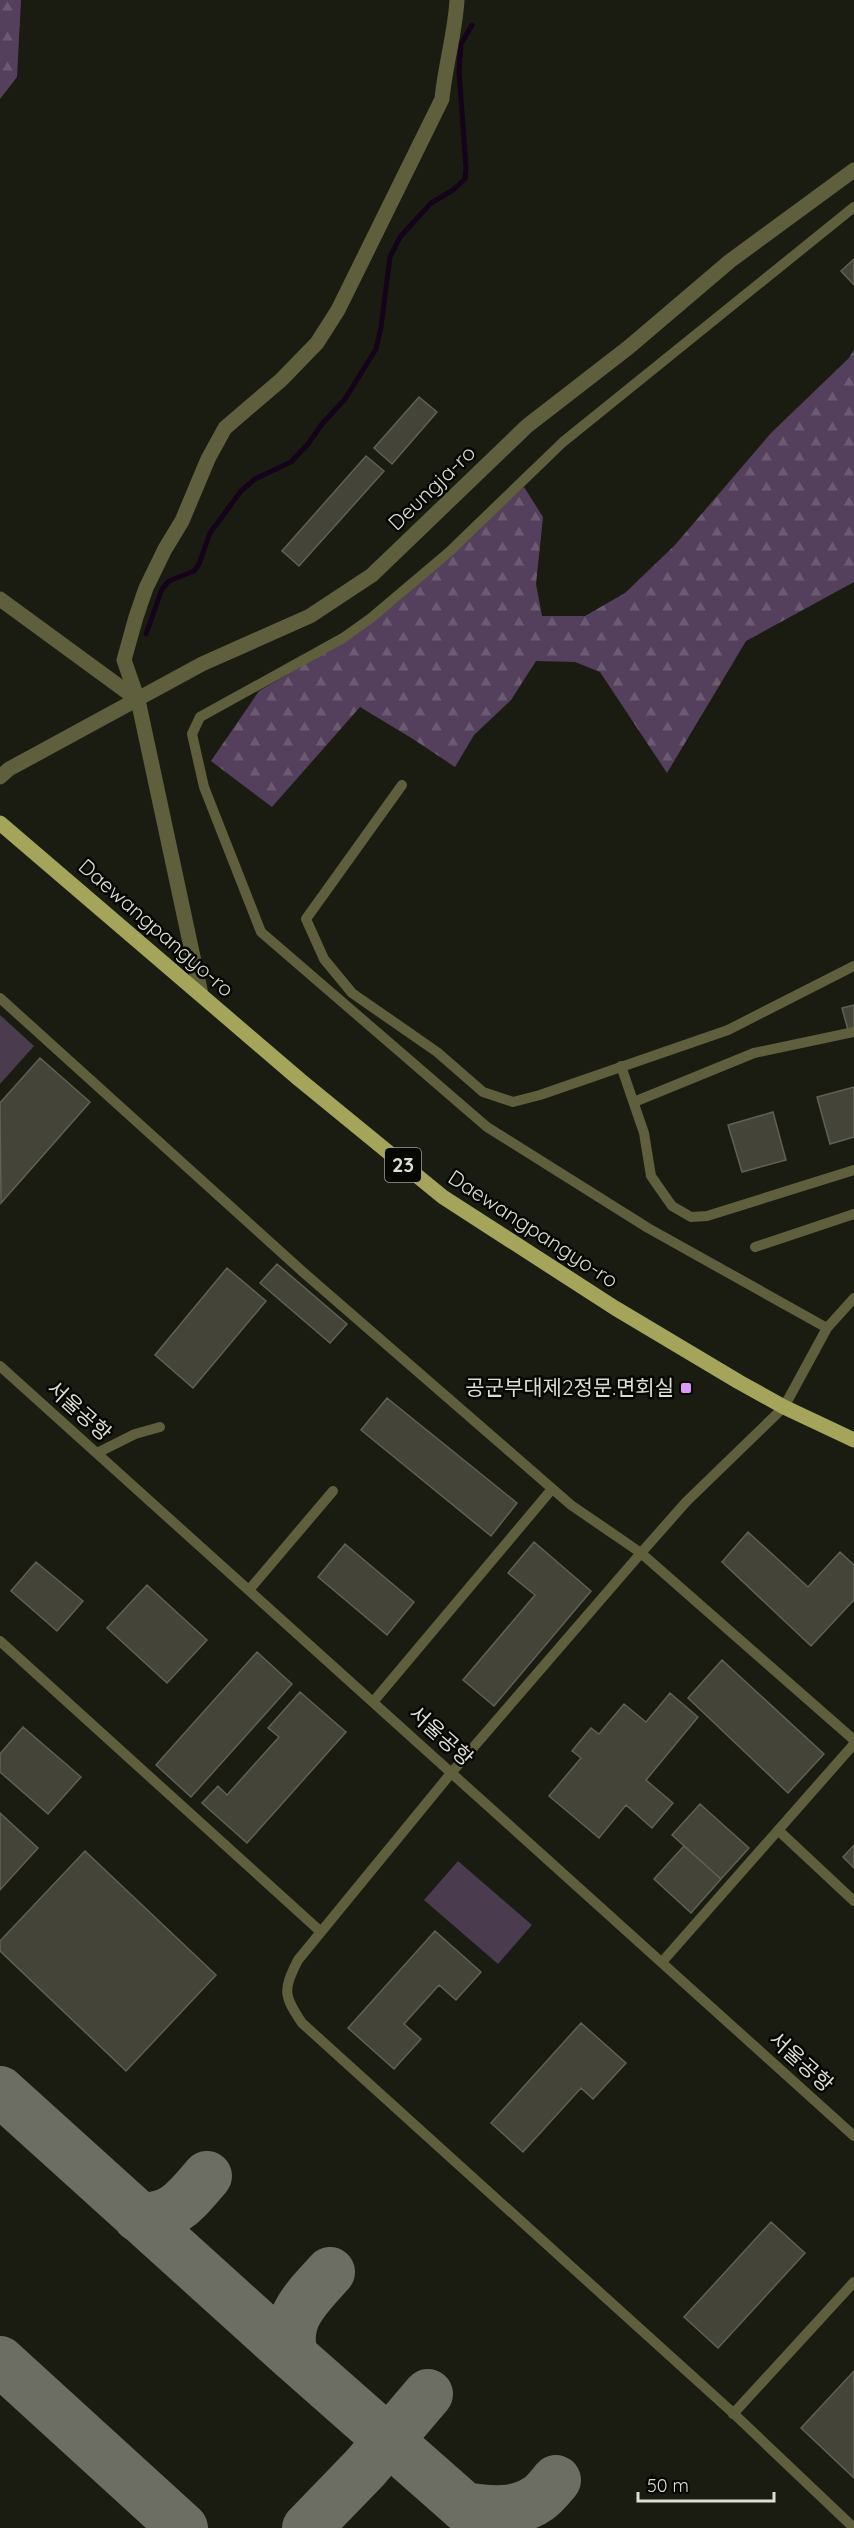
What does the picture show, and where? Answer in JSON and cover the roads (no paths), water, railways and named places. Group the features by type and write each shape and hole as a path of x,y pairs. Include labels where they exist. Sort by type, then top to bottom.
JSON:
{"main road":[{"name":"Daewangpangyo-ro","path":"0,823 300,1080 443,1197 615,1308 784,1407 854,1440"}],"street":[{"path":"201,994 138,700 124,660 146,588 182,521 208,459 225,429 281,380 317,343 338,310 442,99 444,73 456,18 457,0"},
{"name":"Deungja-ro","path":"0,777 9,769 202,664 310,616 372,575 528,426 629,347 730,261 854,170"},
{"path":"0,599 138,700"}],"lane":[{"path":"828,1328 648,1228 487,1127 261,932 204,787 192,734 200,717 342,638 371,618 449,552 563,442 854,207"},
{"path":"402,785 306,919 324,959 352,993 437,1052 483,1092 513,1102 728,1030 854,966"},
{"path":"0,998 303,1272 552,1489 571,1505 641,1553 854,1742 662,1962"},
{"path":"634,1102 754,1053 854,1032"},
{"path":"621,1066 644,1133 651,1176 672,1206 691,1217 707,1215 854,1170"},
{"path":"755,1247 854,1214"},
{"path":"854,1298 828,1328 784,1407 686,1502 641,1553 452,1773 298,1960 286,1983 289,2003 302,2023 733,2414 854,2528"},
{"name":"서울공항","path":"0,1366 854,2136"},
{"path":"97,1453 135,1434 160,1427"},
{"path":"373,1702 552,1489"},
{"path":"249,1590 333,1491"},
{"path":"0,1641 321,1932"},
{"path":"778,1830 854,1901"},
{"path":"733,2414 854,2282"}],"waterway":[{"path":"146,634 162,589 169,581 194,571 199,564 210,533 241,491 255,479 291,462 345,399 376,349 390,257 400,237 431,203 453,190 465,179 459,71 461,44 472,25"}],"place":[{"name":"공군부대제2정문.면회실","path":"686,1388"}]}
